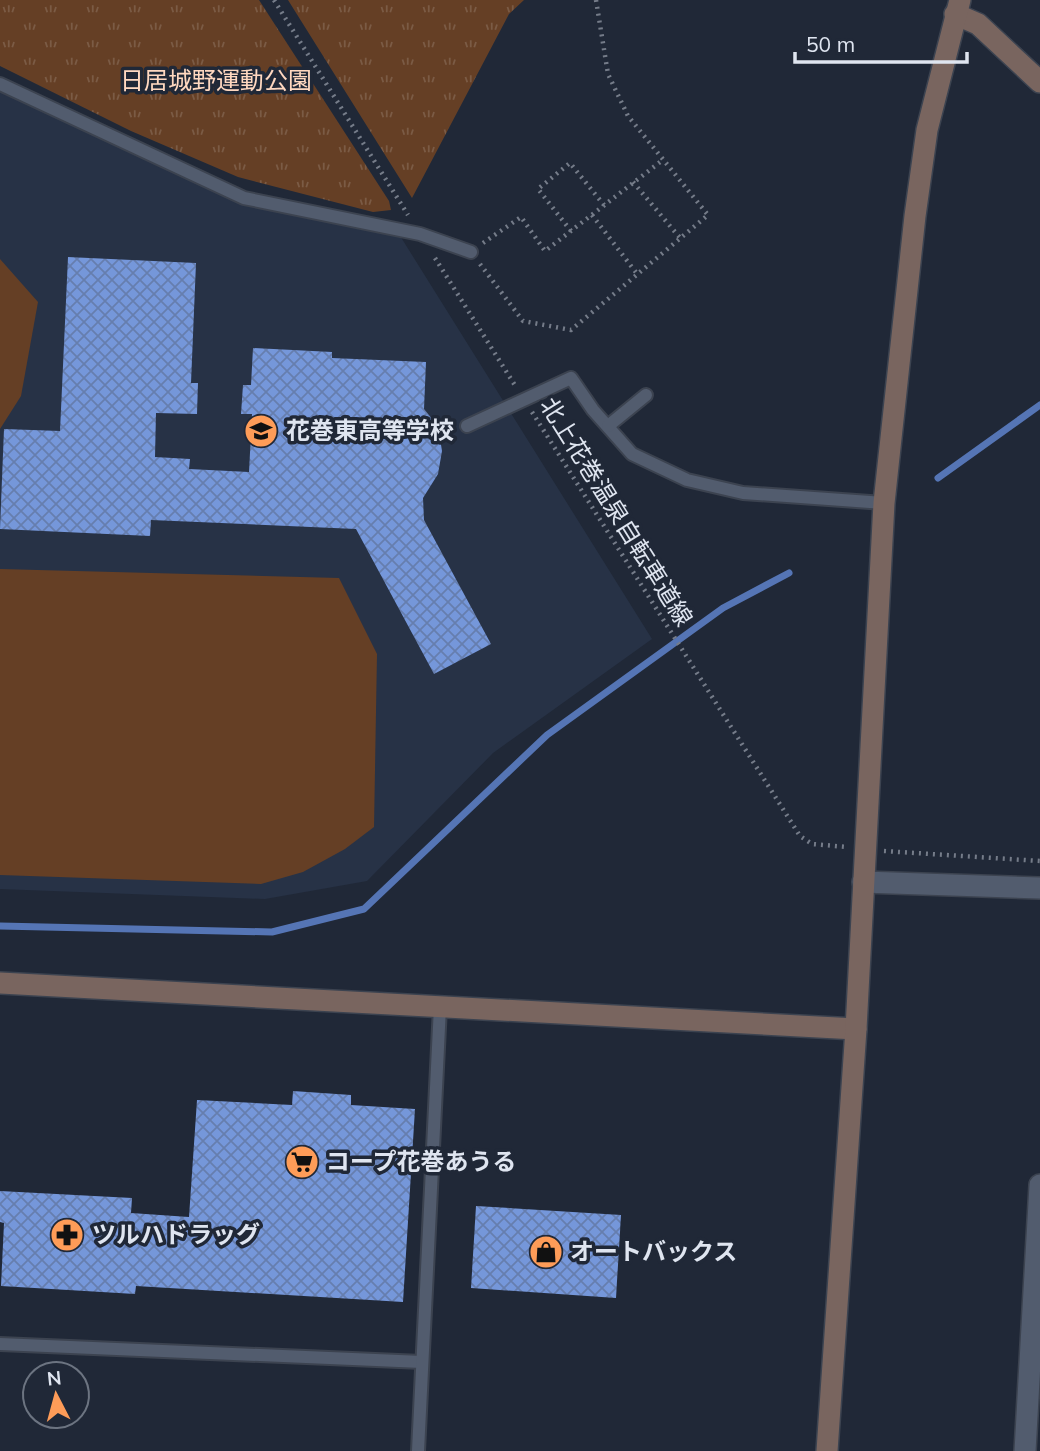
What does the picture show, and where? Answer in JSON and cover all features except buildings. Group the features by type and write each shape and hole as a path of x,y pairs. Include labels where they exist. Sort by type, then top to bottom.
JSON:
{"street":[{"path":"827,1451 856,1029 884,503 915,216 928,130 957,7 1040,82"},
{"path":"863,882 1040,888"},
{"path":"0,983 856,1029"},
{"path":"1026,1451 1034,1405 1040,1185"}],"lane":[{"path":"0,84 244,198 420,234 471,252"},
{"path":"467,426 572,378 632,454 687,480 743,493 884,503"},
{"path":"608,426 646,395"},
{"path":"418,1451 440,1007"},
{"path":"0,1344 422,1362"}],"path":[{"name":"北上花巻温泉自転車道線","path":"274,0 800,836 812,844 1040,861"},
{"path":"596,0 608,74 628,116 664,159 708,215 571,330 523,321 471,252 521,217 545,251 664,159"},
{"path":"571,231 538,188 570,163 604,205"},
{"path":"634,182 681,239"},
{"path":"592,215 638,275"}],"shaded area":[{"name":"花巻東高等学校","path":"0,84 229,187 392,223 652,639 493,753 367,881 265,899 0,889"}],"green space":[{"name":"日居城野運動公園","path":"0,0 259,0 389,201 391,210 373,212 238,177 131,131 0,66"},
{"name":"日居城野運動公園","path":"288,0 524,0 509,14 412,198"},
{"path":"0,259 38,302 21,396 0,429"},
{"path":"0,569 339,578 377,654 374,827 345,849 303,872 261,884 0,875"}],"waterway":[{"path":"938,478 1040,405"},
{"path":"0,926 272,932 364,909 547,735 723,608 789,573"}],"place":[{"name":"花巻東高等学校","path":"261,431"},
{"name":"コープ花巻あうる","path":"302,1162"},
{"name":"ツルハドラッグ","path":"67,1235"},
{"name":"オートバックス","path":"546,1252"}]}
